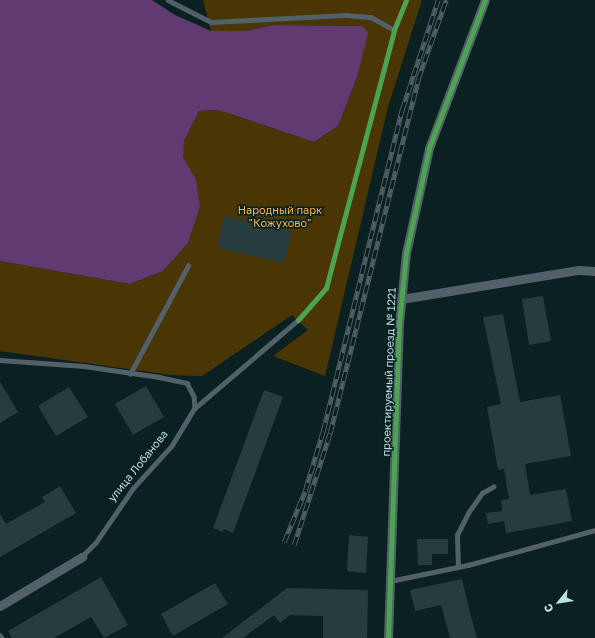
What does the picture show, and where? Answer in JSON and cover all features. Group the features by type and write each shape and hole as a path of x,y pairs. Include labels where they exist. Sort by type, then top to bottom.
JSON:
{"street":[{"name":"проектируемый проезд № 1221","path":"388,638 401,298 409,237 430,148 485,0"},
{"path":"401,298 580,270 595,271"},
{"name":"улица Лобанова","path":"0,606 82,557"}],"lane":[{"path":"168,0 211,22 346,15 370,17 394,30"},
{"path":"130,374 188,266"},
{"name":"улица Лобанова","path":"82,557 96,543 133,489 172,446 195,408 298,320"},
{"path":"0,360 84,366 187,383 194,396 195,408"},
{"path":"458,566 457,535 468,513 482,493 493,487"},
{"path":"390,581 458,566 595,530"}],"green space":[{"name":"Народный парк \"Кожухово\"","path":"203,0 422,0 388,107 325,376 273,356 308,330 292,315 202,376 171,375 0,351 0,261 130,284 163,271 188,243 200,207 182,157 184,141 199,111 216,110 231,114 314,142 338,126 357,77 363,26 273,25 246,31 211,31"}],"shaded area":[{"path":"0,0 152,0 175,15 211,31 246,31 273,25 363,26 368,33 357,77 338,126 314,142 231,114 216,110 199,111 184,141 183,157 196,180 200,207 188,243 163,271 130,284 0,261"}],"building":[{"path":"224,216 292,231 284,263 217,248"},
{"path":"543,296 551,341 529,345 522,299"},
{"path":"503,314 520,402 560,395 571,456 525,464 530,495 566,489 572,521 506,533 504,521 488,524 486,513 502,511 501,500 509,499 504,469 498,470 487,407 501,404 483,317"},
{"path":"0,382 18,412 0,423"},
{"path":"146,386 164,417 133,435 115,404"},
{"path":"69,387 88,417 56,436 38,406"},
{"path":"264,390 283,397 233,533 224,529 223,532 213,528"},
{"path":"60,486 76,513 0,557 0,514 6,524 45,502 42,497"},
{"path":"349,535 368,537 366,573 347,571"},
{"path":"417,539 448,539 448,554 432,554 432,565 418,565"},
{"path":"101,577 128,625 104,638 91,617 54,638 12,638 8,631"},
{"path":"462,579 477,638 450,638 441,605 415,611 410,590"},
{"path":"215,583 228,604 173,636 161,614"},
{"path":"287,588 368,590 367,638 323,638 323,616 290,615 280,623 274,615 243,638 222,638"}],"railway":[{"path":"284,542 305,491 323,431 402,110 438,0"},
{"path":"294,545 330,433 418,79 446,0"}],"cycle path":[{"path":"298,320 326,288 394,30 406,0"},
{"path":"388,638 399,324 406,253 429,148 485,0"}]}
